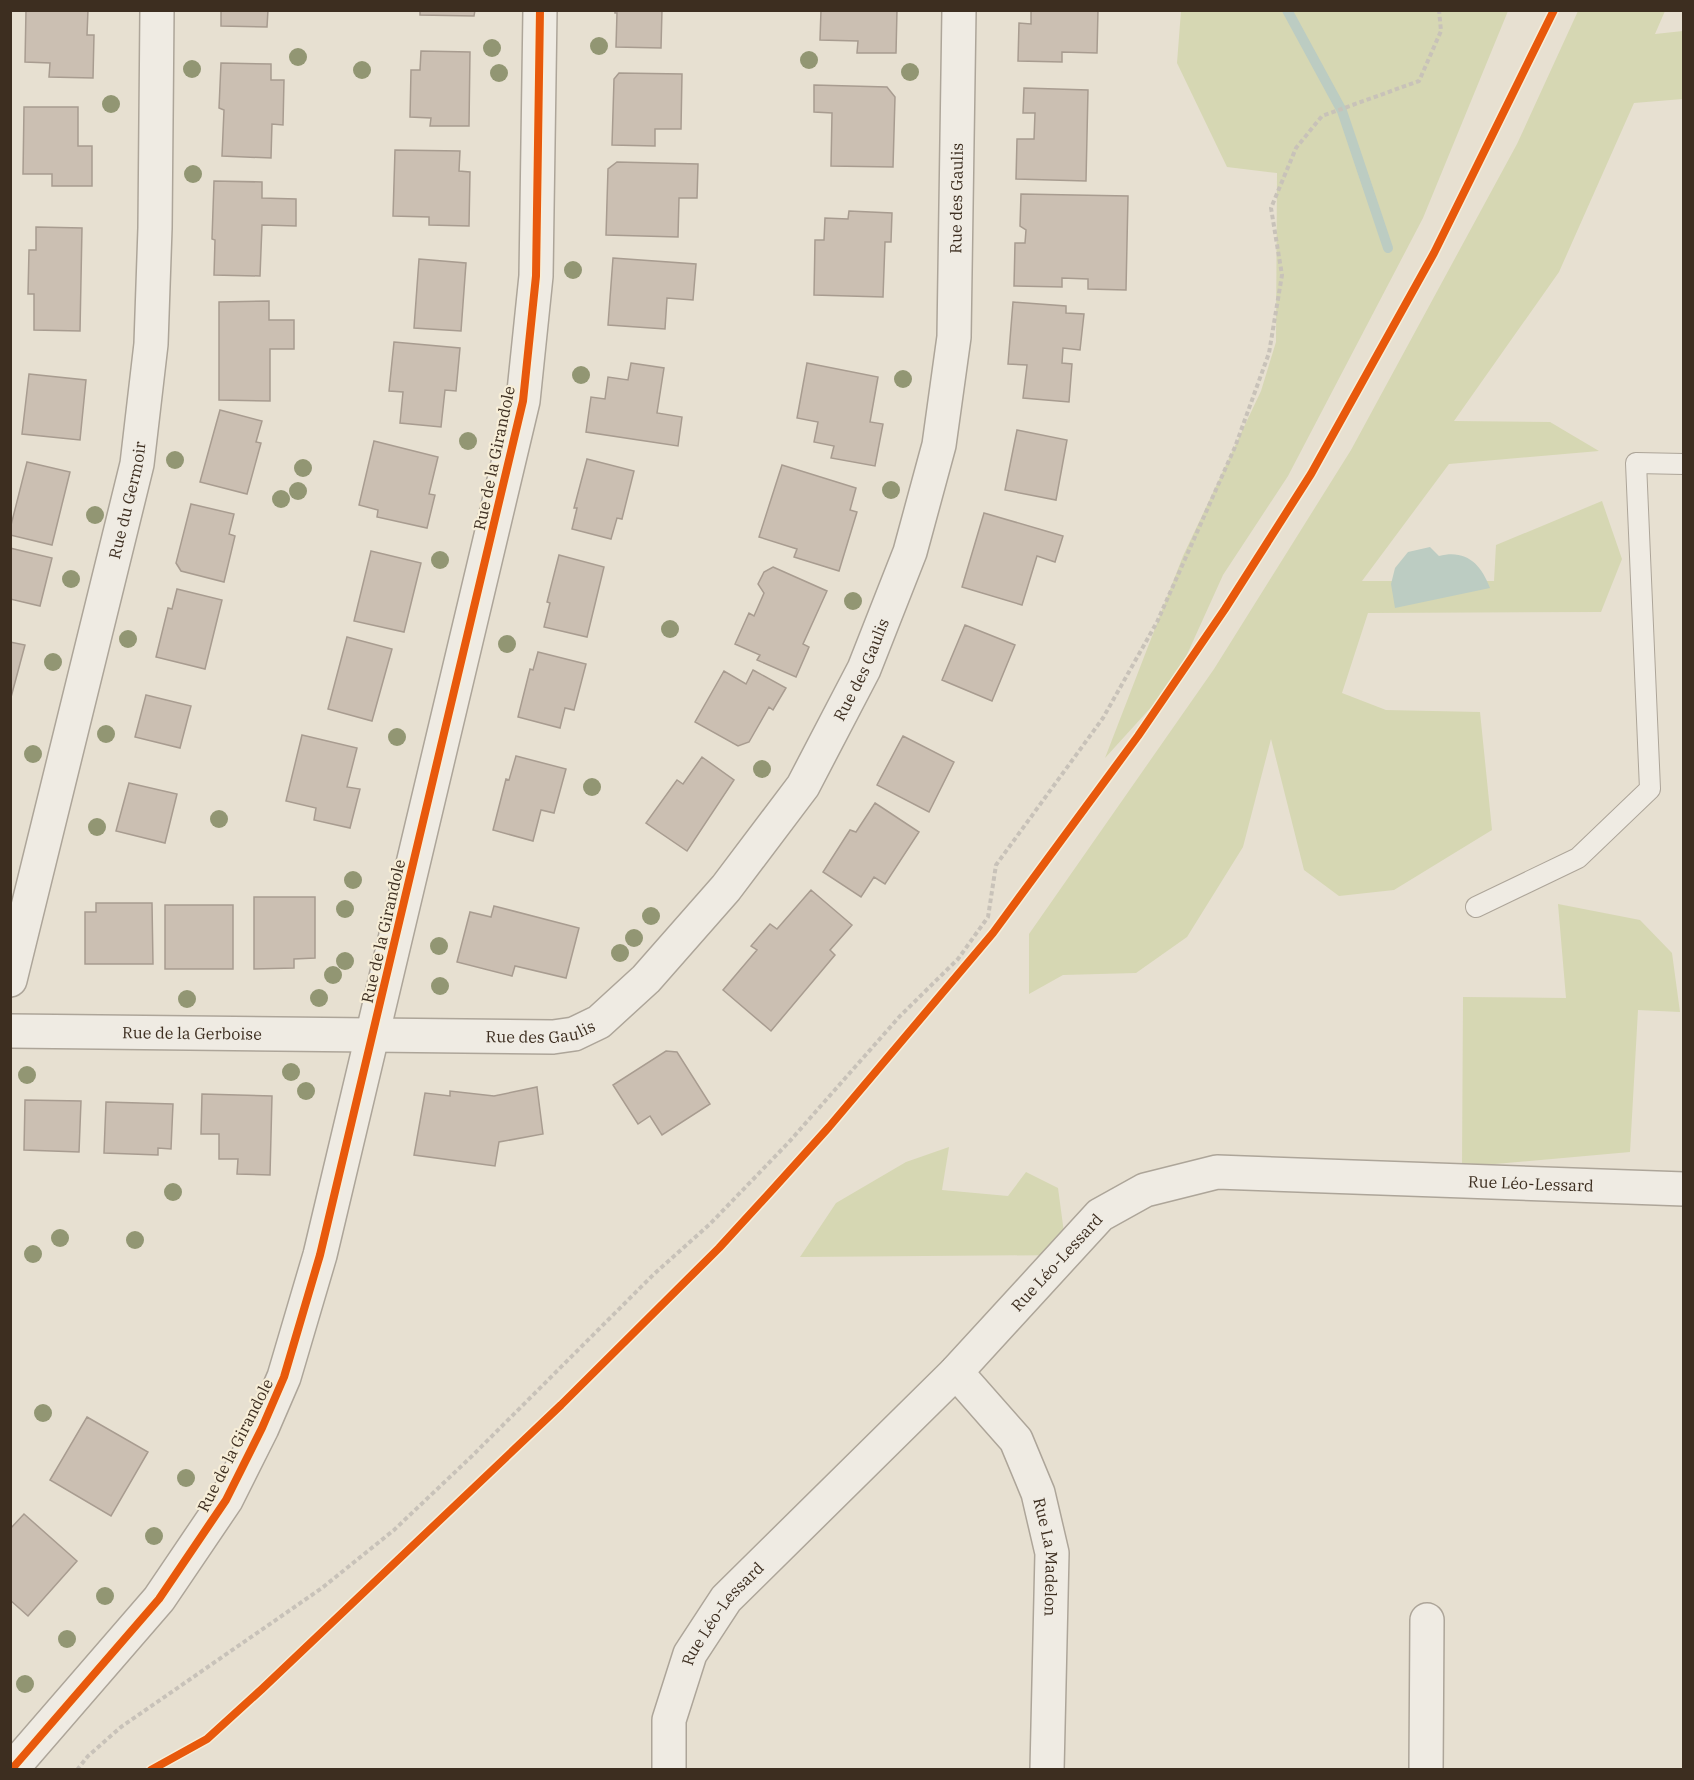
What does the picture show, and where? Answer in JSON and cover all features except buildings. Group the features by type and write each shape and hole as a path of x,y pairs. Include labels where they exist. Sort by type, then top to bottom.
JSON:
{"street":[{"name":"Rue du Germoir","path":"10,980 137,464 151,344 155,228 157,10"},
{"name":"Rue de la Girandole","path":"11,1770 159,1599 226,1500 262,1428 284,1377 320,1255 523,401 536,276 540,10"},
{"name":"Rue des Gaulis","path":"372,1034 553,1037 574,1034 598,1022 646,978 726,888 803,786 864,669 910,552 939,446 954,337 958,10"},
{"name":"Rue de la Gerboise","path":"10,1031 372,1034"},
{"name":"Rue Léo-Lessard","path":"669,1770 669,1720 690,1654 726,1599 956,1372 1100,1215 1145,1190 1217,1172 1683,1189"},
{"name":"Rue La Madelon","path":"956,1372 1016,1440 1038,1493 1052,1553 1047,1770"},
{"path":"1426,1770 1427,1620"}],"lane":[{"path":"1476,907 1578,858 1650,789 1636,463 1683,464"}],"path":[{"path":"77,1770 88,1755 122,1727 322,1588 394,1530 472,1456 654,1274 710,1224 789,1142 900,1016 958,959 988,916 996,866 1103,718 1157,622 1235,447 1269,353 1281,275 1271,208 1296,148 1322,116 1419,81 1442,31 1439,10"}],"green space":[{"path":"1181,11 1508,11 1423,218 1288,476 1223,575 1175,681 1105,758 1183,556 1261,391 1276,342 1277,173 1227,167 1177,63"},
{"path":"1578,11 1665,11 1655,34 1683,31 1683,99 1634,103 1559,272 1454,421 1550,422 1599,451 1449,464 1362,581 1494,581 1496,545 1602,501 1622,559 1601,612 1368,613 1342,693 1386,710 1480,712 1492,830 1394,890 1339,896 1304,870 1271,739 1243,847 1187,937 1136,973 1063,975 1029,994 1029,934 1214,669 1351,450 1517,144"},
{"path":"1558,904 1640,920 1672,953 1680,1012 1638,1010 1630,1152 1462,1167 1463,997 1566,998"},
{"path":"949,1147 942,1190 1008,1196 1026,1172 1058,1188 1067,1255 800,1257 836,1203 906,1162"}],"shaded area":[{"path":"1430,547 1439,556 1457,555 1471,560 1482,572 1490,588 1395,608 1391,584 1395,568 1408,552"}],"waterway":[{"path":"1287,10 1342,111 1388,248"}],"cycle path":[{"path":"11,1770 159,1599 226,1500 262,1428 284,1377 320,1255 523,401 536,276 540,10"},
{"path":"151,1770 207,1739 262,1689 561,1405 719,1248 829,1127 993,933 1138,736 1225,609 1311,474 1434,253 1554,10"}]}
